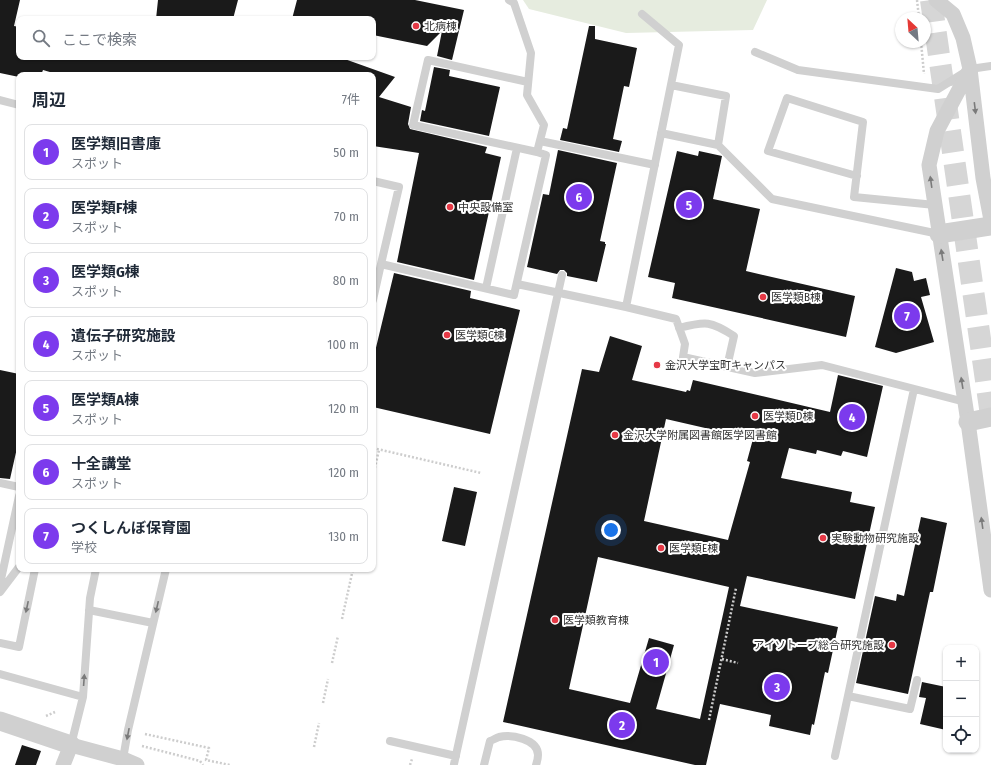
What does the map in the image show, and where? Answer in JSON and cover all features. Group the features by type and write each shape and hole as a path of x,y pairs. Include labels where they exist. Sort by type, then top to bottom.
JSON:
{"street":[{"path":"936,0 953,14 963,38 970,69 983,178 991,220"},
{"path":"970,69 937,131 929,165 968,422 991,590"},
{"path":"939,234 991,226"},
{"path":"968,422 991,417"},
{"path":"0,721 122,762 137,765"},
{"path":"63,765 71,745"}],"lane":[{"path":"509,0 514,4 531,52 527,95 544,125 537,152"},
{"path":"626,307 679,45 642,14"},
{"path":"755,52 798,70 938,89 970,69 991,66"},
{"path":"381,264 514,295 546,155 413,125 428,60 528,82"},
{"path":"671,85 726,96 718,145"},
{"path":"856,176 768,151 787,98 863,122 854,197 935,205"},
{"path":"0,100 16,104"},
{"path":"661,133 718,145 772,199 939,234"},
{"path":"540,141 655,166"},
{"path":"486,288 517,148"},
{"path":"376,182 399,187 376,286"},
{"path":"390,741 456,762 562,275"},
{"path":"517,284 676,319 685,344 683,357 755,373 822,365 965,402"},
{"path":"679,328 700,322 718,326 734,336 727,367"},
{"path":"835,756 914,389"},
{"path":"0,483 16,486"},
{"path":"0,584 16,510"},
{"path":"0,592 16,571"},
{"path":"0,642 19,647 34,572"},
{"path":"71,745 83,697 90,598 95,572"},
{"path":"122,762 128,730 165,572"},
{"path":"89,610 153,623"},
{"path":"0,674 83,697"},
{"path":"848,696 910,709 917,680"},
{"path":"484,765 490,742 499,737 509,736 525,740 534,746 538,755 536,765"}],"path":[{"path":"917,0 918,12"},
{"path":"922,48 925,79"},
{"path":"376,449 481,473"},
{"path":"376,463 379,450"},
{"path":"342,619 351,572"},
{"path":"709,720 736,588"},
{"path":"332,663 338,636"},
{"path":"722,659 738,663"},
{"path":"323,703 328,680"},
{"path":"314,747 319,723"},
{"path":"145,734 209,748 206,760 230,765"},
{"path":"142,746 200,761 203,765"}],"shaded area":[{"path":"523,0 767,0 753,30 626,33 529,9"}],"building":[{"path":"0,0 20,0 14,26 16,26 16,60 347,60 395,77 379,97 411,107 408,124 410,129 487,147 485,153 501,157 474,280 397,262 419,153 376,146 376,72 50,72 43,70 42,72 16,72 16,76 0,73"},
{"path":"158,0 238,0 234,16 156,16"},
{"name":"北病棟","path":"297,0 415,0 464,10 452,60 437,56 442,31 427,46 376,36 376,16 293,16"},
{"path":"589,26 595,26 595,39 637,48 629,87 624,86 613,139 622,141 619,152 560,140 563,128 567,129"},
{"path":"434,67 450,70 449,76 500,87 489,136 420,121 422,110 425,111"},
{"path":"558,150 617,163 600,241 605,242 606,244 597,282 567,276 567,273 564,270 560,270 557,274 527,267 543,194 549,195"},
{"path":"677,151 698,156 699,151 722,156 713,199 760,209 746,271 855,296 846,337 672,298 675,283 648,277"},
{"path":"896,268 912,272 914,281 926,278 930,295 921,297 934,342 896,353 875,347"},
{"name":"医学類C棟","path":"394,273 471,291 470,298 520,310 490,434 376,408 376,348"},
{"path":"610,336 642,346 632,380 686,392 687,390 690,391 693,380 830,412 838,375 883,386 867,457 843,451 841,456 817,450 816,454 789,448 781,478 852,492 850,502 875,507 855,599 747,576 740,606 838,627 828,673 825,672 814,725 812,724 810,735 769,726 771,715 720,704 706,765 695,765 503,722 582,369 599,372","holes":["666,419 753,439 747,461 750,462 728,540 644,521","598,557 729,587 700,719 656,709 674,645 649,638 630,703 569,689"]},
{"path":"0,370 16,373 16,452 10,479 0,478"},
{"path":"454,487 477,492 465,546 442,541"},
{"name":"アイソトープ総合研究施設","path":"921,517 947,523 933,592 930,592 908,694 856,683 875,596 896,601 897,594 904,596"},
{"path":"922,682 943,686 943,729 920,724 926,698 919,697"},
{"path":"22,745 41,751 36,765 15,765"}],"tunnel":[{"path":"931,0 991,415"}],"place":[{"name":"北病棟","path":"416,26"},
{"name":"十全講堂","path":"579,197"},
{"name":"医学類A棟","path":"689,205"},
{"name":"中央設備室","path":"450,207"},
{"name":"医学類B棟","path":"763,297"},
{"name":"つくしんぼ保育園","path":"907,316"},
{"name":"医学類C棟","path":"447,335"},
{"name":"金沢大学宝町キャンパス","path":"657,365"},
{"name":"医学類D棟","path":"755,416"},
{"name":"遺伝子研究施設","path":"852,417"},
{"name":"金沢大学附属図書館医学図書館","path":"615,435"},
{"name":"実験動物研究施設","path":"823,538"},
{"name":"医学類E棟","path":"661,548"},
{"name":"医学類教育棟","path":"555,620"},
{"name":"アイソトープ総合研究施設","path":"892,645"},
{"name":"医学類旧書庫","path":"656,662"},
{"name":"医学類G棟","path":"777,687"},
{"name":"医学類F棟","path":"622,725"}]}
